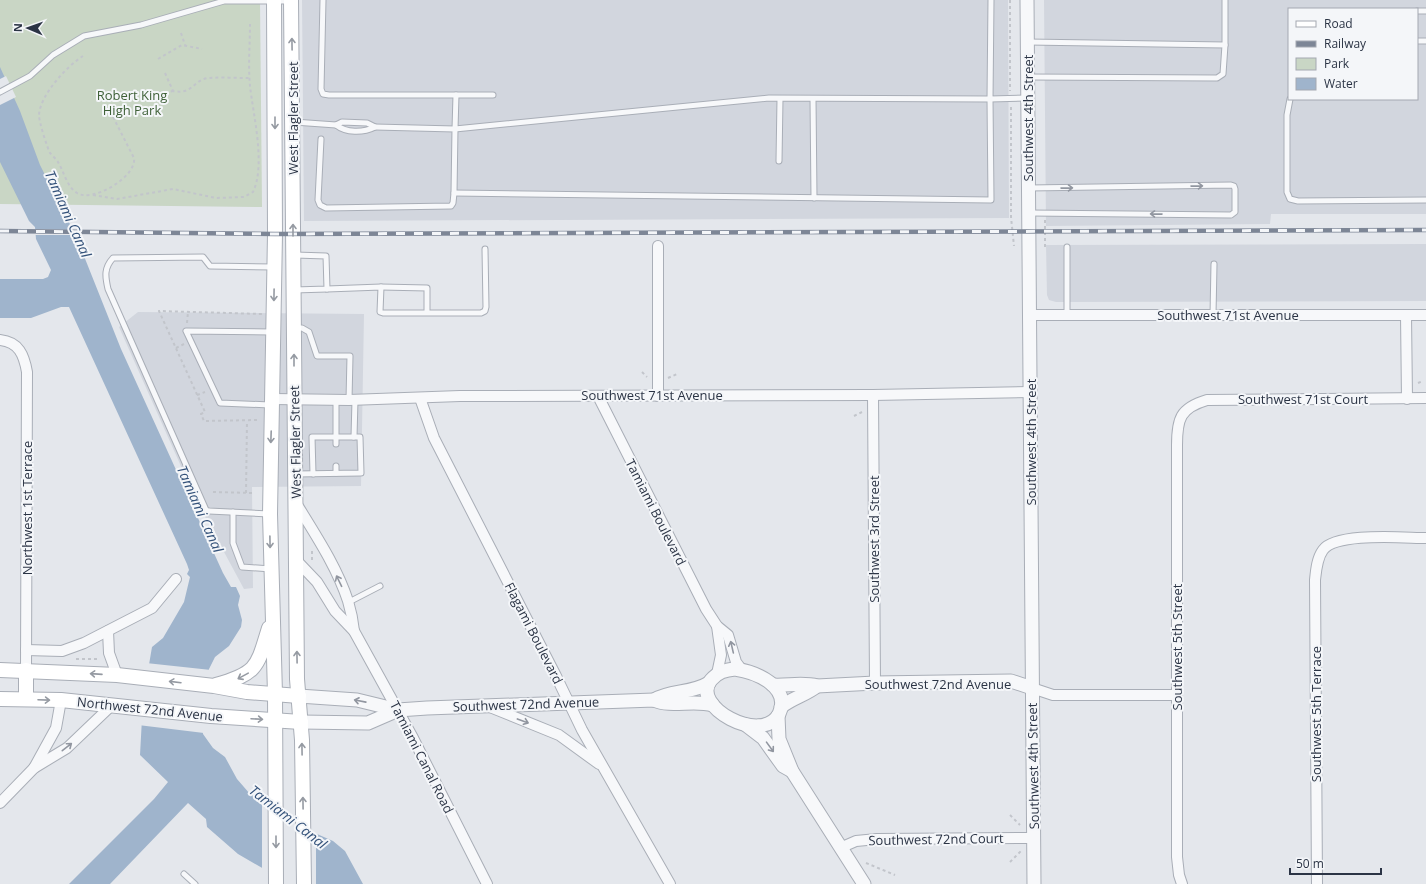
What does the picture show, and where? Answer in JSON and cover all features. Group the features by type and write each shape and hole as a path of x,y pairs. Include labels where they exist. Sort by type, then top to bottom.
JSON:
{"main road":[{"name":"West Flagler Street","path":"274,0 275,267 270,514 275,694 276,884"},
{"name":"West Flagler Street","path":"291,0 294,122 295,502 304,884"},
{"path":"274,95 293,95"},
{"path":"214,686 239,679 255,667 273,618"},
{"path":"0,670 117,675 214,686 247,692 299,696"},
{"path":"26,670 26,699"},
{"name":"Northwest 72nd Avenue","path":"0,699 61,700 211,716 301,722"}],"street":[{"name":"Southwest 4th Street","path":"1027,0 1034,884"},
{"path":"658,246 658,396"},
{"name":"Southwest 71st Avenue","path":"1030,315 1426,315"},
{"path":"1406,315 1407,399"},
{"name":"Northwest 1st Terrace","path":"0,340 11,343 19,348 24,358 27,380 26,670"},
{"name":"Southwest 71st Avenue","path":"272,402 294,400 352,400 460,396 873,395 1031,392"},
{"name":"Southwest 3rd Street","path":"873,395 875,683"},
{"name":"Tamiami Boulevard","path":"598,396 706,609 717,626 728,634 736,662 742,670"},
{"name":"Flagami Boulevard","path":"420,398 434,438 582,730 670,884"},
{"name":"Southwest 71st Court","path":"1184,412 1201,402 1214,400 1426,398"},
{"name":"Southwest 5th Street","path":"1182,884 1179,875 1177,858 1177,439 1178,423 1184,412"},
{"name":"Tamiami Canal Road","path":"295,502 329,561 349,602 354,631"},
{"name":"Southwest 5th Terrace","path":"1317,884 1315,580 1319,556 1325,547 1336,541 1350,538 1426,538"},
{"name":"Tamiami Canal Road","path":"296,560 316,582 335,611 354,631 398,710 487,884"},
{"path":"26,650 62,651 108,631 152,608 176,579"},
{"name":"Tamiami Boulevard","path":"713,678 721,655 717,626"},
{"path":"108,631 109,653 117,675"},
{"path":"779,712 770,723 763,726 745,724 728,718 712,705 707,695 713,678 726,670 742,670 754,674 772,685 780,694 779,739 789,759 792,771 864,884"},
{"name":"Southwest 72nd Avenue","path":"654,700 663,694 693,691 713,678"},
{"name":"Southwest 72nd Avenue","path":"772,685 783,686 809,683 817,686 875,683 1011,681 1053,695 1177,695"},
{"name":"Southwest 72nd Avenue","path":"779,712 789,700 810,691 817,686"},
{"name":"Southwest 72nd Avenue","path":"299,696 356,700 398,710 569,702 654,700 664,704 695,701 712,705"},
{"path":"34,768 56,728 61,700"},
{"path":"0,803 34,768 67,748 112,705"},
{"path":"488,706 559,735 602,766"},
{"name":"Southwest 72nd Avenue","path":"301,722 368,723 398,710"},
{"path":"745,724 763,738 783,766 792,771"},
{"name":"Southwest 72nd Court","path":"840,848 856,841 877,838 1034,838"}],"lane":[{"path":"0,92 22,81 64,47 84,36 156,21 224,1 291,0"},
{"path":"323,0 321,89 324,94 493,95"},
{"path":"454,193 991,200 991,0"},
{"path":"1028,78 1217,78 1223,74 1225,45 1225,0"},
{"path":"1027,42 1225,45"},
{"path":"321,139 318,200 320,205 326,208 447,207 453,203 454,193 456,94"},
{"path":"294,122 336,125 342,122 367,123 375,127 455,129 780,98 1028,98"},
{"path":"779,162 780,98"},
{"path":"813,98 814,198"},
{"path":"1290,100 1287,116 1287,192 1290,199 1298,201 1426,200"},
{"path":"336,125 342,130 367,131 375,127"},
{"path":"1028,188 1231,185 1236,189 1235,212 1231,215 1029,213"},
{"path":"1067,247 1067,314"},
{"path":"381,287 380,312 481,313 485,311 485,249"},
{"path":"294,255 326,256 327,289"},
{"path":"270,514 206,510 108,288 105,275 107,264 113,258 203,257 210,266 275,267"},
{"path":"1214,264 1214,315"},
{"path":"294,290 381,287 427,288 427,312"},
{"path":"294,328 302,328 309,332 317,356 350,356 354,437"},
{"path":"272,402 220,403 186,331 273,332"},
{"path":"336,400 336,444"},
{"path":"295,474 313,474 336,473 361,473 360,437 312,437 313,474"},
{"path":"336,466 336,473"},
{"path":"232,512 233,543 242,567 271,569"},
{"path":"349,602 380,586"},
{"path":"184,874 195,884"}],"path":[{"path":"1010,0 1011,217 1014,246"},
{"path":"83,56 71,64 61,74 46,98 39,115 49,151 58,163 72,188 79,195 93,195 120,199 169,189 182,190 212,198 244,197 250,194 256,184 258,149 249,78 250,24"},
{"path":"182,33 185,45"},
{"path":"158,59 167,55 178,47 185,45 202,49"},
{"path":"165,73 173,91"},
{"path":"159,94 173,91 187,91 206,78 249,78"},
{"path":"93,195 121,181 134,165 134,158 111,112"},
{"path":"1044,213 1045,247"},
{"path":"188,312 188,318"},
{"path":"642,372 649,378"},
{"path":"668,378 677,374"},
{"path":"1417,384 1423,381"},
{"path":"197,395 208,390"},
{"path":"854,416 862,412"},
{"path":"246,493 247,420"},
{"path":"213,492 253,493"},
{"path":"74,659 104,659"},
{"path":"1010,815 1020,825"},
{"path":"1010,862 1021,851"},
{"path":"863,861 895,875"}],"shaded area":[{"path":"302,0 1008,0 1009,218 304,221"},
{"path":"1044,0 1426,0 1426,214 1271,214 1270,224 1046,226"},
{"path":"1426,244 1426,301 1056,302 1049,300 1047,295 1046,245"},
{"path":"138,312 364,314 361,486 252,487 253,588 244,589 196,500 119,327"}],"green space":[{"name":"Robert King High Park","path":"0,0 260,0 262,207 0,204"}],"water":[{"name":"Tamiami Canal","path":"0,67 20,111 40,165 76,236 121,349 223,573 231,587 236,587 240,596 238,605 242,620 241,627 229,646 215,657 209,669 200,705 203,734 213,748 225,757 237,779 250,794 317,834 333,841 345,851 363,884 290,884 238,854 207,827 206,819 188,803 110,884 69,884 154,799 168,782 140,755 143,700 152,647 163,638 184,602 190,577 187,574 189,570 187,564 69,307 61,307 31,318 0,318 0,279 43,279 48,277 51,270 36,239 35,227 29,221 0,162"}],"pier":[{"path":"6,76 16,97 0,105 0,79"},
{"path":"34,229 75,230 78,235 34,235"},
{"path":"146,663 211,670 202,706 204,733 138,725"},
{"path":"262,800 316,831 316,884 285,884 262,872"}],"railway":[{"path":"0,231 275,234 1426,230"}]}
